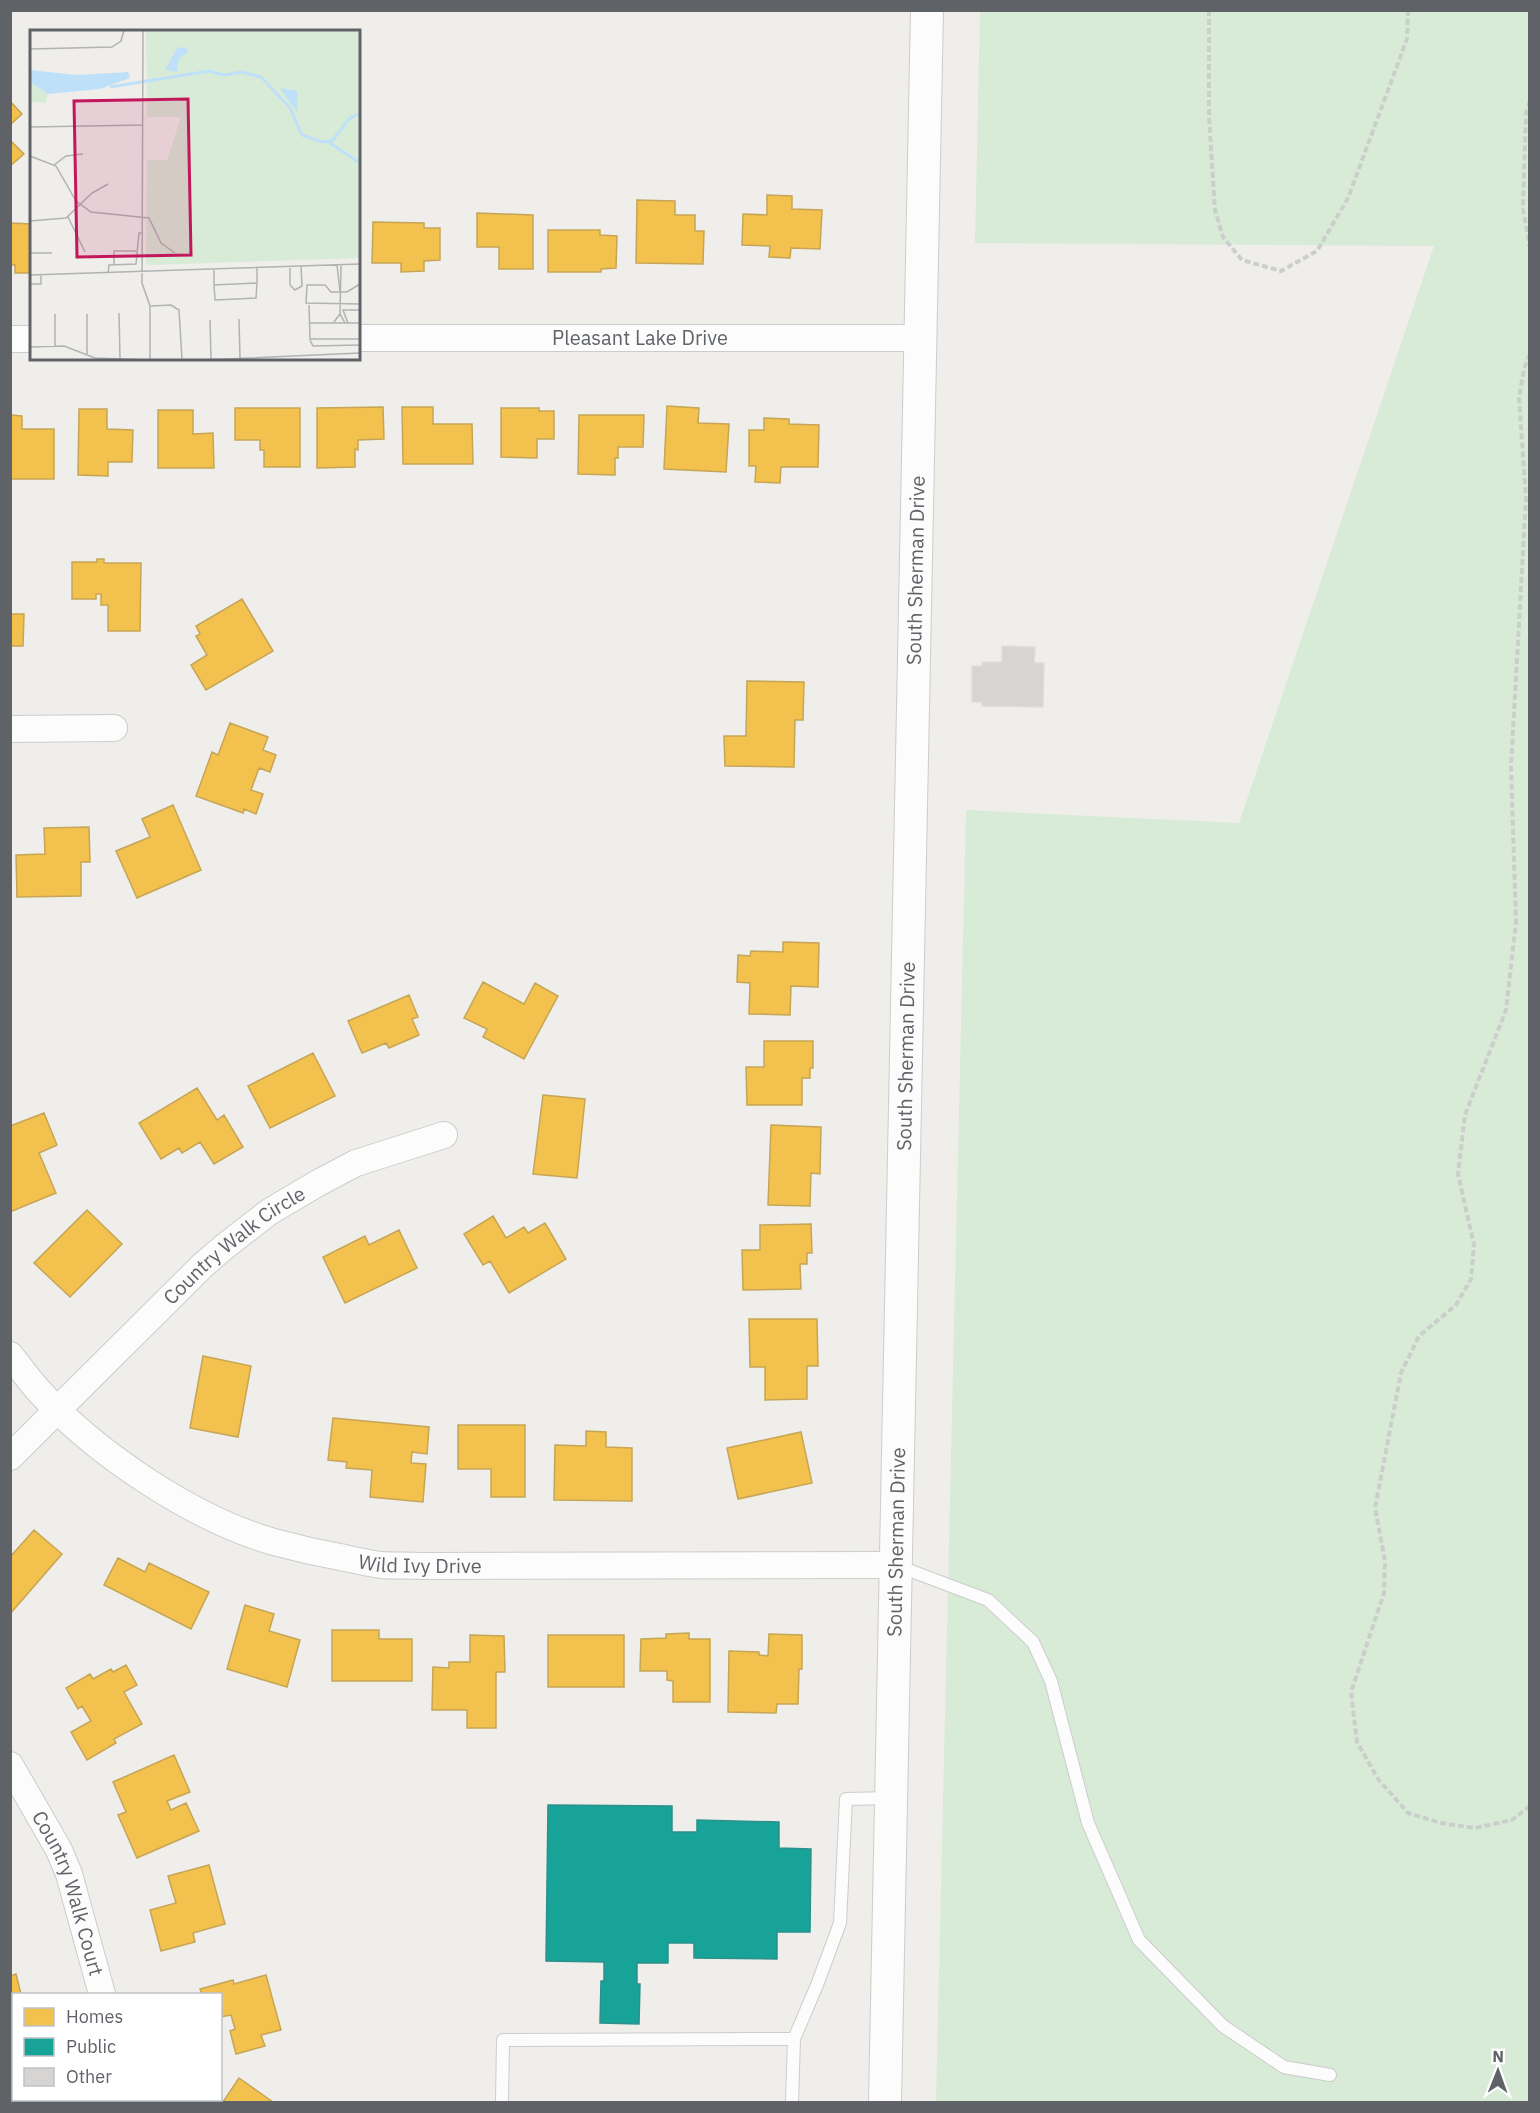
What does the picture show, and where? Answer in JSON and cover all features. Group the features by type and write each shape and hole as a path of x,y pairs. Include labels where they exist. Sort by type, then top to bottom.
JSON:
{"street":[{"name":"South Sherman Drive","path":"885,2103 927,10"},
{"name":"Pleasant Lake Drive","path":"360,338 921,338"},
{"path":"10,339 30,339"},
{"path":"10,729 114,728"},
{"name":"Country Walk Circle","path":"10,1457 202,1266 269,1212 356,1164 444,1135"},
{"name":"Wild Ivy Drive","path":"10,1355 39,1390 74,1425 139,1476 222,1523 273,1542 300,1549 381,1565 896,1565"},
{"name":"Country Walk Court","path":"10,1765 59,1850 69,1874 101,1993"}],"lane":[{"path":"896,1565 988,1600 1033,1642 1051,1681 1088,1823 1139,1940 1223,2026 1284,2067 1330,2075"},
{"path":"792,2103 794,2039 818,1985 840,1923 846,1799 891,1798"},
{"path":"502,2103 503,2040 794,2039"}],"path":[{"path":"1209,10 1209,117 1215,210 1223,237 1242,260 1281,271 1317,251 1348,198 1407,39 1408,10"},
{"path":"1530,101 1526,113 1523,209 1530,248"},
{"path":"1530,354 1524,369 1519,398 1526,498 1511,767 1516,922 1506,1010 1465,1115 1458,1174 1474,1245 1471,1279 1456,1305 1419,1336 1401,1373 1375,1508 1385,1561 1384,1593 1351,1692 1357,1742 1378,1779 1408,1813 1441,1823 1474,1828 1512,1820 1530,1806"}],"green space":[{"path":"980,11 1529,11 1529,2102 936,2102 966,810 1239,823 1434,246 975,243"}],"building: Homes":[{"path":"10,101 22,114 10,125"},
{"path":"10,140 24,154 10,166"},
{"path":"767,195 792,196 792,209 822,210 820,249 791,248 790,258 769,257 770,246 742,245 743,214 767,215"},
{"path":"637,200 675,201 675,215 695,215 695,231 704,231 703,264 636,263"},
{"path":"477,213 533,215 533,269 499,269 499,247 477,247"},
{"path":"373,222 424,223 424,228 440,228 440,260 424,261 424,271 401,272 401,263 372,263"},
{"path":"10,223 30,224 30,273 15,273 15,265 10,265"},
{"path":"548,230 600,230 600,235 617,236 616,268 601,269 601,272 548,272"},
{"path":"667,406 699,408 698,423 729,424 726,472 664,469"},
{"path":"383,407 384,439 358,440 358,450 355,449 355,467 317,468 317,408"},
{"path":"402,407 433,407 433,424 472,424 473,464 403,464"},
{"path":"235,408 300,408 300,467 264,467 264,450 260,450 260,440 235,440"},
{"path":"501,408 539,408 539,411 554,411 554,439 537,439 537,458 501,457"},
{"path":"79,409 107,409 107,429 133,430 132,462 108,462 108,476 78,475"},
{"path":"158,410 193,410 193,434 213,433 214,468 158,468"},
{"path":"10,415 22,416 22,429 54,429 54,479 10,479"},
{"path":"579,415 644,415 643,447 618,447 618,458 615,458 615,475 578,474"},
{"path":"764,418 789,419 789,424 819,425 818,467 781,467 780,483 755,482 756,466 749,466 749,430 764,430"},
{"path":"97,559 104,559 104,563 141,563 140,631 108,631 108,605 101,605 101,594 96,594 96,599 72,599 72,562 97,562"},
{"path":"242,599 273,651 206,690 191,665 207,655 196,636 200,634 196,626"},
{"path":"10,614 24,614 23,646 10,646"},
{"path":"747,681 804,682 803,720 795,720 794,767 725,766 724,736 746,736"},
{"path":"230,723 268,737 263,750 276,755 270,772 259,768 251,790 263,794 256,814 244,809 243,813 196,796 212,752 218,755"},
{"path":"173,805 201,870 137,898 116,851 150,837 142,819"},
{"path":"89,827 90,862 81,862 81,896 17,897 16,855 45,854 44,828"},
{"path":"783,942 819,943 818,987 791,986 790,1015 749,1014 750,983 737,982 738,955 750,956 751,951 783,952"},
{"path":"483,982 524,1004 535,983 558,996 524,1059 483,1037 487,1029 464,1018"},
{"path":"409,995 418,1017 412,1019 419,1035 389,1048 386,1043 362,1053 348,1021"},
{"path":"764,1041 813,1041 813,1068 810,1068 810,1078 802,1078 802,1105 747,1105 746,1067 764,1067"},
{"path":"313,1053 335,1096 270,1128 248,1086"},
{"path":"197,1088 217,1120 224,1115 243,1147 214,1164 200,1142 182,1153 179,1148 161,1159 139,1123"},
{"path":"543,1095 585,1099 577,1178 533,1174"},
{"path":"44,1113 57,1145 39,1153 56,1193 10,1212 10,1126"},
{"path":"771,1125 821,1127 820,1174 811,1173 810,1206 768,1205"},
{"path":"87,1210 122,1244 70,1297 34,1263"},
{"path":"493,1216 506,1238 524,1227 528,1233 545,1223 566,1259 509,1293 490,1261 483,1265 464,1234"},
{"path":"811,1224 812,1253 807,1253 807,1264 800,1264 801,1289 743,1290 742,1250 760,1250 760,1225"},
{"path":"399,1230 417,1268 345,1303 323,1257 365,1236 369,1245"},
{"path":"749,1319 817,1319 818,1366 807,1366 807,1399 765,1400 765,1367 750,1367"},
{"path":"203,1356 251,1366 238,1437 190,1428"},
{"path":"333,1418 429,1427 427,1454 412,1452 411,1463 426,1464 423,1502 370,1497 372,1470 346,1468 347,1462 328,1460"},
{"path":"458,1425 525,1425 525,1497 491,1497 491,1469 458,1469"},
{"path":"586,1431 606,1432 606,1447 632,1448 632,1501 554,1500 555,1445 586,1446"},
{"path":"801,1432 812,1483 738,1499 727,1448"},
{"path":"34,1530 62,1554 10,1614 10,1557"},
{"path":"118,1558 145,1572 149,1563 209,1592 191,1629 104,1585"},
{"path":"245,1605 274,1614 269,1631 300,1640 287,1687 227,1669"},
{"path":"332,1630 379,1630 379,1639 412,1639 412,1681 332,1681"},
{"path":"689,1633 689,1639 710,1639 710,1702 673,1702 673,1681 667,1680 667,1671 640,1671 641,1639 666,1638 666,1634"},
{"path":"769,1634 802,1635 802,1669 799,1669 798,1704 777,1704 776,1713 728,1712 729,1651 759,1652 759,1655 768,1656"},
{"path":"470,1635 504,1636 505,1672 496,1672 496,1728 467,1728 467,1710 432,1710 433,1667 449,1668 449,1662 470,1662"},
{"path":"548,1635 624,1635 624,1687 548,1687"},
{"path":"126,1665 137,1685 124,1692 142,1724 114,1739 116,1743 87,1760 71,1732 91,1721 82,1706 78,1709 66,1688 90,1674 93,1679 111,1669 113,1672"},
{"path":"174,1755 190,1792 167,1801 171,1810 186,1803 199,1831 137,1858 118,1815 126,1812 113,1782"},
{"path":"209,1865 225,1924 193,1933 195,1942 161,1951 150,1910 176,1903 168,1876"},
{"path":"16,1974 21,1993 12,1993 12,2004 10,2005 10,1976"},
{"path":"266,1975 281,2030 261,2035 265,2046 236,2054 230,2031 235,2029 231,2015 222,2017 222,1993 202,1993 200,1989 233,1980 234,1984"},
{"path":"10,2008 12,2044 10,2044"},
{"path":"239,2078 273,2102 223,2102"},
{"path":"12,2082 12,2101 39,2102 10,2102 10,2083"},
{"path":"191,2101 223,2102 190,2102"}],"building: Public":[{"path":"548,1805 672,1806 672,1832 697,1832 697,1820 779,1822 779,1848 811,1849 810,1932 777,1932 777,1959 694,1958 694,1943 668,1943 668,1963 637,1963 637,1984 640,1984 639,2024 600,2023 604,1962 546,1961"}],"building: Other":[{"path":"1002,646 1035,647 1034,663 1044,663 1043,707 982,706 982,702 972,702 972,666 982,666 983,662 1002,662"}]}
